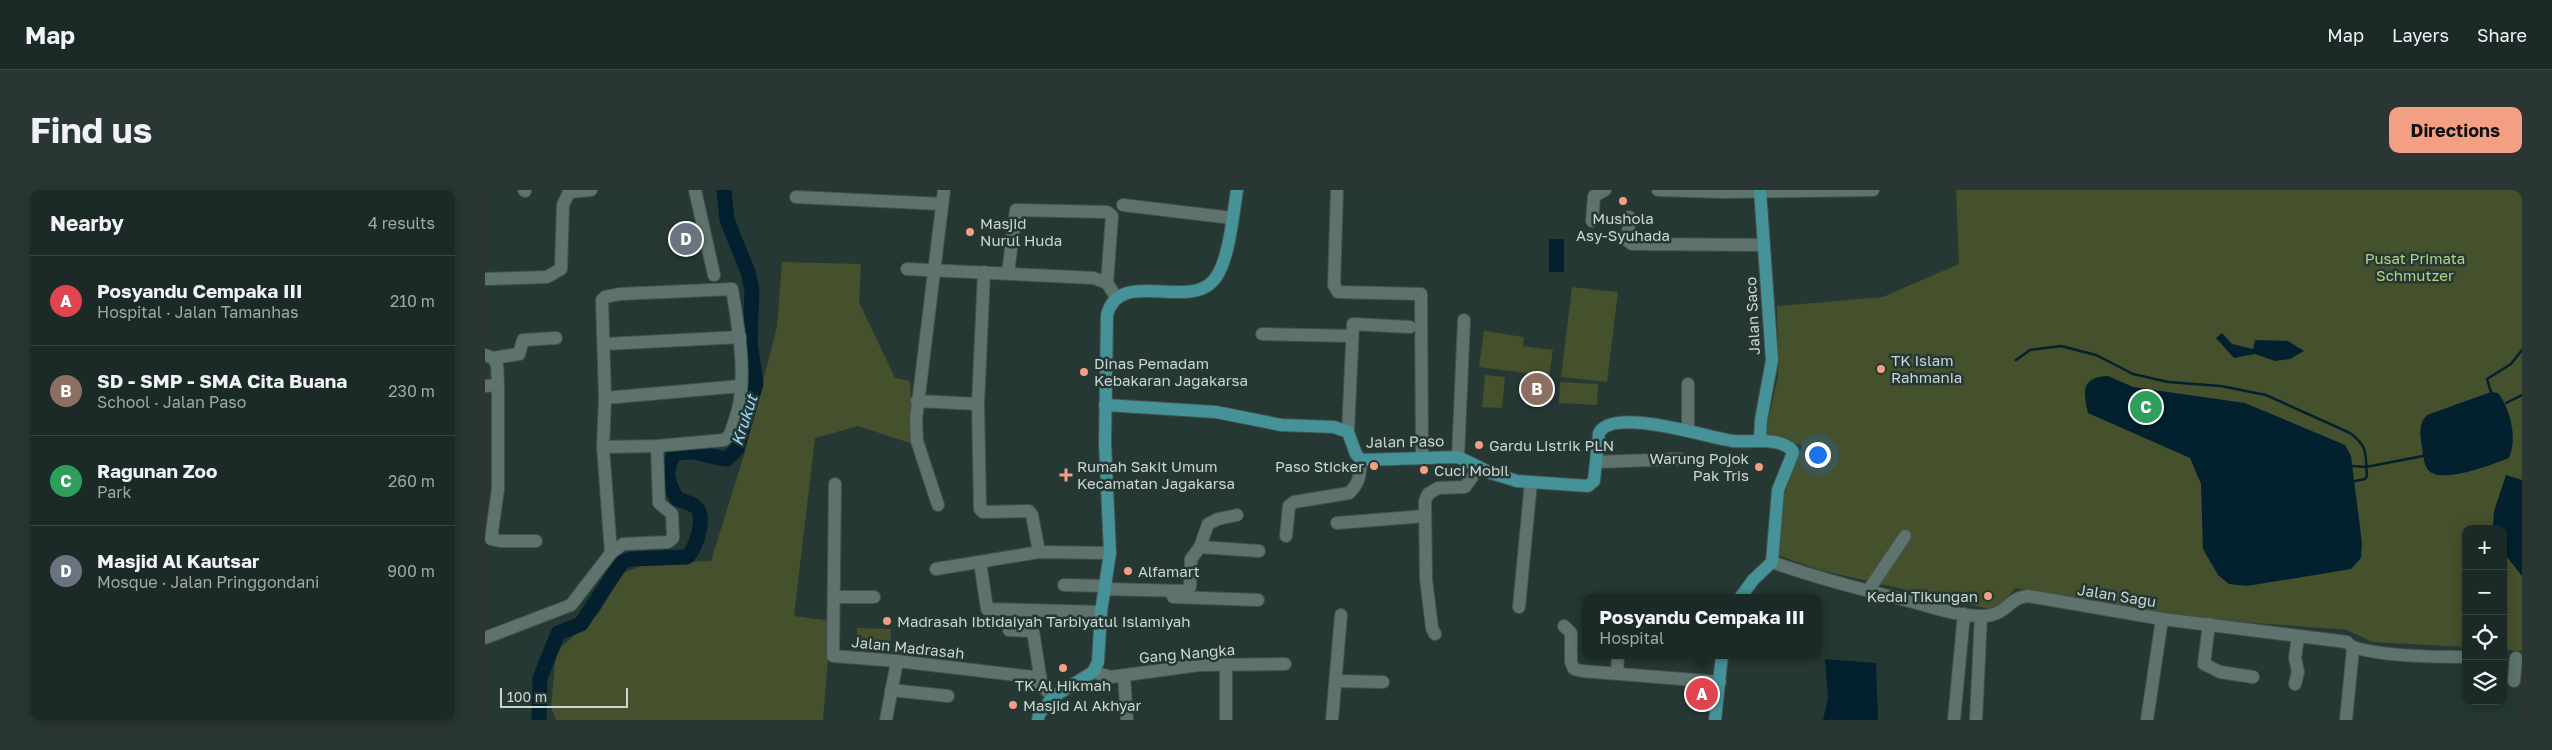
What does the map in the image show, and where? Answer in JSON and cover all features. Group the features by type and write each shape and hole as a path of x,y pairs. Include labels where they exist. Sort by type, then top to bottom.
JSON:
{"main road":[{"path":"1038,720 1039,714 1053,697 1093,672 1098,662 1101,612 1111,553 1105,405 1107,315 1110,304 1115,297 1123,294 1145,291 1188,291 1206,287 1214,281 1222,266 1237,190"},
{"name":"Jalan Saco","path":"1760,191 1772,360 1761,420 1760,440"},
{"name":"Jalan Paso","path":"1105,405 1216,412 1281,425 1334,427 1348,432 1356,454 1361,460 1458,456 1503,477 1531,482 1588,486 1594,481 1599,432 1603,427 1639,422 1688,430 1731,441 1760,440 1789,447 1793,453 1778,490 1772,562"},
{"path":"1743,594 1753,580 1772,562"},
{"path":"1715,720 1722,659"}],"street":[{"path":"485,279 547,278 561,269 563,205 569,191 591,190"},
{"path":"695,190 714,275"},
{"path":"939,505 917,441 917,401 944,190"},
{"path":"1337,190 1335,284 1338,292 1421,294 1422,456"},
{"path":"1592,221 1594,196 1605,190"},
{"path":"1658,190 1873,190"},
{"path":"796,197 942,204"},
{"path":"1123,205 1232,218"},
{"path":"1008,273 1016,210 1107,212 1112,216 1107,283 1115,297"},
{"path":"1629,217 1628,241 1632,244 1764,245"},
{"path":"907,268 1095,278 1107,283"},
{"path":"984,272 977,404 981,509 983,512 1029,511 1032,515 1039,552"},
{"path":"603,447 657,446 723,440 730,435 739,405 741,386 739,337 732,289 605,296 603,300 605,344 603,447 611,552"},
{"path":"1458,456 1464,320"},
{"path":"1348,432 1353,324 1410,327"},
{"path":"1263,334 1351,336"},
{"path":"605,344 653,344 739,337"},
{"path":"489,356 519,354 523,340 555,338"},
{"path":"489,356 497,365 498,385 497,500 491,539 501,542 536,541"},
{"path":"1688,384 1688,430"},
{"path":"485,386 498,385"},
{"path":"605,398 741,386"},
{"path":"917,401 977,404"},
{"path":"485,638 571,605 611,552 623,544 667,542 673,538 672,514 659,503 657,446"},
{"path":"1596,462 1680,459"},
{"path":"1286,536 1289,506 1294,502 1349,493 1356,487 1359,480 1361,460"},
{"path":"1435,634 1432,628 1425,579 1425,502 1427,494 1437,488 1465,487 1479,467"},
{"path":"1519,607 1531,482"},
{"name":"Jalan Madrasah","path":"835,484 833,656 897,661 1033,677 1041,682"},
{"path":"1106,590 1184,591 1190,587 1191,559 1199,547 1208,524 1218,519 1237,516"},
{"path":"1337,522 1425,516"},
{"path":"1868,591 1905,536"},
{"path":"1199,547 1259,551"},
{"path":"935,569 1039,552 1111,553"},
{"path":"980,562 987,610 1101,612"},
{"name":"Jalan Sagu","path":"1772,562 1868,591 1965,614 1981,616 2000,614 2017,599 2028,596 2162,619 2347,642 2353,648 2383,653 2462,657"},
{"path":"1065,585 1106,590 1258,600"},
{"path":"834,597 874,597"},
{"path":"1332,720 1341,614"},
{"path":"1954,720 1965,614"},
{"path":"1977,720 1981,616"},
{"path":"2147,720 2162,619"},
{"path":"2209,624 2204,664 2220,672 2253,677"},
{"path":"1564,626 1571,634 1571,662 1574,668 1582,671 1719,682"},
{"path":"1009,630 1033,631 1041,682 1053,697"},
{"path":"2295,684 2298,672 2295,658 2298,637"},
{"path":"2346,720 2353,648"},
{"path":"2514,657 2514,681"},
{"path":"1617,673 1618,659"},
{"path":"886,720 897,661"},
{"path":"1226,664 1226,720"},
{"name":"Gang Nangka","path":"1093,672 1111,677 1199,665 1285,664"},
{"path":"1125,675 1127,720"},
{"path":"1336,680 1383,682"},
{"path":"891,690 948,696"}],"green space":[{"name":"Pusat Primata Schmutzer","path":"1956,190 2522,190 2522,651 2507,650 2507,525 2462,525 2462,647 2372,642 2347,630 2181,617 2015,588 1998,611 1820,570 1777,555 1781,503 1802,445 1764,438 1778,377 1777,306 1883,297 1959,264"},
{"path":"782,262 861,264 859,302 895,378 910,381 913,444 858,426 815,438 794,616 831,621 823,720 556,720 551,707 556,652 599,613 621,574 646,564 711,561 744,455 777,327"},
{"path":"1572,287 1618,292 1607,382 1561,377"},
{"path":"1484,331 1524,337 1523,346 1553,350 1549,376 1479,367"},
{"path":"1485,375 1505,377 1502,408 1482,407"},
{"path":"1560,382 1598,384 1597,405 1559,403"},
{"path":"857,628 891,629 890,648 856,647"}],"water":[{"path":"1549,239 1564,239 1564,272 1549,272"},
{"path":"2222,333 2232,344 2253,349 2255,340 2288,341 2304,351 2290,359 2275,361 2255,354 2234,358 2216,338"},
{"path":"2108,376 2133,387 2245,403 2345,445 2351,456 2362,543 2361,558 2351,569 2247,586 2229,584 2218,575 2203,549 2201,484 2190,458 2088,413 2085,392 2088,383 2093,379"},
{"path":"2491,392 2498,393 2509,415 2513,442 2509,458 2455,474 2435,474 2428,470 2424,459 2420,434 2424,418 2427,415"},
{"path":"2506,475 2522,480 2522,576 2507,557 2507,525 2493,525 2494,511"},
{"path":"1825,659 1876,663 1878,720 1823,720 1828,698"}],"waterway":[{"name":"Krukut","path":"539,720 540,678 558,633 581,624 622,562 631,559 687,557 694,547 699,532 700,517 695,506 677,499 671,487 668,472 674,454 694,452 727,459 737,449 756,384 750,342 752,290 748,272 727,220 724,190"},
{"path":"2016,360 2030,350 2061,346 2096,355 2133,374 2168,382 2221,386 2266,395 2350,433 2356,438 2365,451 2367,476 2365,479 2355,481"},
{"path":"2491,392 2487,379 2511,364 2522,350"},
{"path":"2506,403 2522,395"},
{"path":"2352,466 2366,467 2423,456"}],"place":[{"name":"Mushola Asy-Syuhada","path":"1623,201"},
{"name":"Masjid Nurul Huda","path":"970,232"},
{"name":"Masjid Al Kautsar","path":"686,239"},
{"name":"TK Islam Rahmania","path":"1881,369"},
{"name":"Dinas Pemadam Kebakaran Jagakarsa","path":"1084,372"},
{"name":"SD - SMP - SMA Cita Buana","path":"1537,389"},
{"name":"Ragunan Zoo","path":"2146,407"},
{"name":"Gardu Listrik PLN","path":"1479,445"},
{"name":"Paso Sticker","path":"1374,466"},
{"name":"Warung Pojok Pak Tris","path":"1759,467"},
{"name":"Cuci Mobil","path":"1424,470"},
{"name":"Rumah Sakit Umum Kecamatan Jagakarsa","path":"1066,475"},
{"name":"Alfamart","path":"1128,571"},
{"name":"Kedai Tikungan","path":"1988,596"},
{"name":"Madrasah Ibtidaiyah Tarbiyatul Islamiyah","path":"887,621"},
{"name":"TK Al Hikmah","path":"1063,668"},
{"name":"Posyandu Cempaka III","path":"1702,694"},
{"name":"Masjid Al Akhyar","path":"1013,705"}]}
